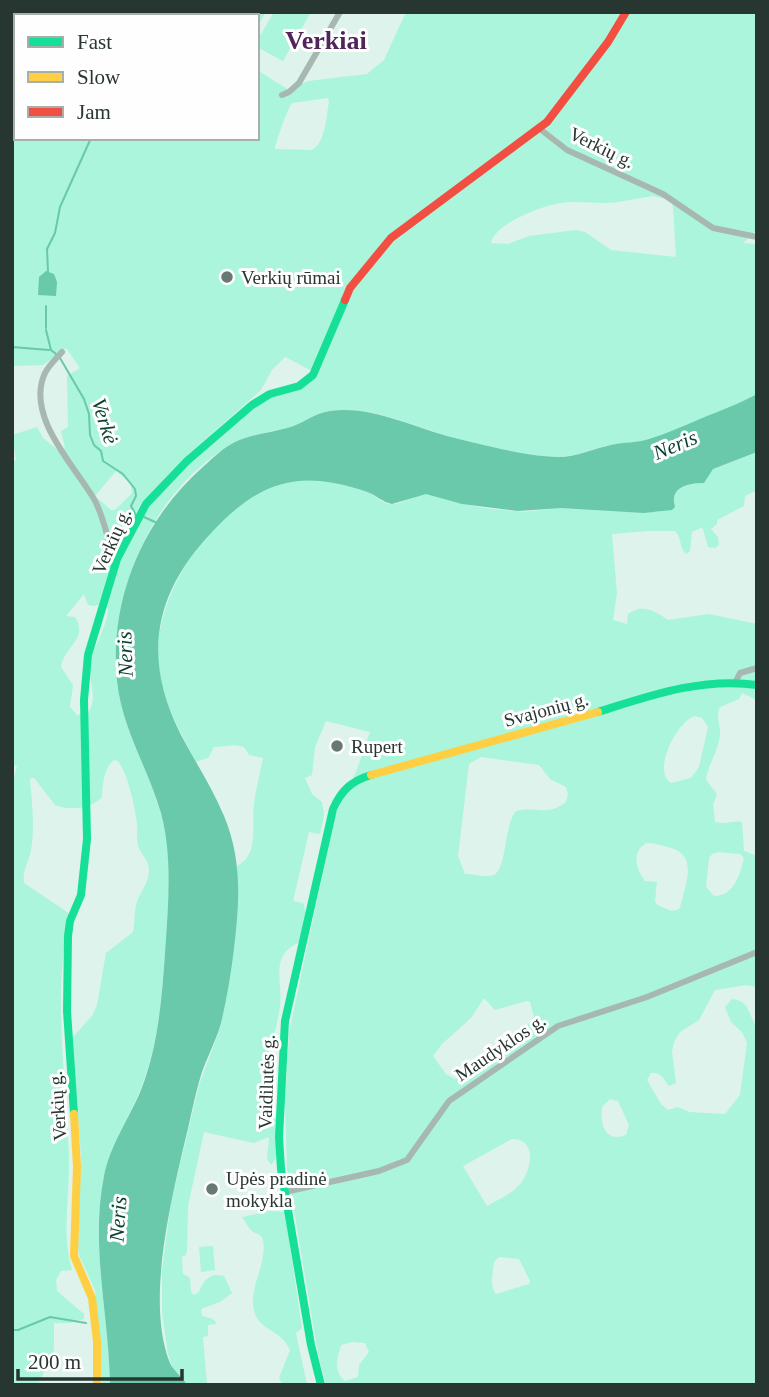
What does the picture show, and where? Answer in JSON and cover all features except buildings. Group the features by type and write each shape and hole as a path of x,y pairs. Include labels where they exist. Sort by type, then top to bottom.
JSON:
{"main road":[{"path":"540,129 584,75 626,12"},
{"name":"Verkių g.","path":"97,1385 97,1342 92,1298 74,1256 77,1167 67,1033 67,956 69,927 81,895 87,839 84,719 86,665 117,559 146,504 187,461 251,405 270,394 299,386 313,375 350,288 391,238 540,129"},
{"name":"Svajonių g.","path":"347,786 360,778 467,746 690,687 736,681 757,685"},
{"name":"Vaidilutės g.","path":"321,1385 311,1345 285,1192 279,1137 285,1021 332,810 347,786"}],"street":[{"path":"282,95 299,83 340,12"},
{"name":"Verkių g.","path":"540,129 567,150 670,197 713,228 757,237"},
{"path":"62,352 47,370 42,386 45,421 53,438 94,500 112,555 117,559"},
{"path":"736,681 740,673 757,668"},
{"name":"Maudyklos g.","path":"285,1192 379,1171 407,1160 449,1101 551,1030 647,997 757,952"}],"shaded area":[{"path":"266,12 259,24 259,14 64,14"},
{"path":"274,12 311,12 283,61 259,48 259,38"},
{"path":"406,12 757,12 757,230 743,243 757,244 757,394 662,435 558,457 518,452 451,437 376,414 330,411 293,426 235,442 201,466 177,490 157,518 128,580 116,647 117,681 124,716 161,813 168,859 169,890 162,992 153,1048 138,1095 107,1164 100,1202 99,1254 110,1385 102,1385 95,1290 79,1255 78,1246 81,1156 72,1038 92,1016 97,1005 106,953 133,932 136,905 149,875 148,863 138,845 136,816 128,782 122,767 114,760 106,772 102,797 86,806 74,808 55,805 34,778 30,780 33,833 24,883 70,914 61,1004 69,1157 67,1242 72,1270 61,1271 56,1280 57,1291 84,1314 84,1319 54,1323 54,1350 38,1385 12,1385 12,785 17,766 12,765 12,462 16,460 12,435 37,427 43,438 58,450 65,448 61,431 68,427 67,376 80,368 66,348 43,365 12,366 12,30 14,140 259,140 259,71 289,90 308,81 367,74 384,60","holes":["328,98 326,122 317,146 312,150 275,149 292,103","653,196 670,200 673,207 676,257 611,250 585,232 576,230 529,236 508,244 491,243 494,236 509,223 552,205 571,202 610,203","285,357 316,373 252,409 176,475 146,509 120,560 107,562 106,542 127,530 140,505 182,460 261,390 272,370","116,471 131,484 132,493 115,510 111,510 95,496","84,594 88,605 107,602 105,625 90,665 93,701 88,713 77,715 70,707 73,685 61,667 66,653 78,637 79,625 75,617 66,616"]},
{"path":"757,452 757,490 745,496 744,506 717,520 717,524 711,529 718,537 719,545 715,548 708,547 701,528 692,532 690,551 686,554 675,531 612,534 617,593 613,620 627,624 628,614 644,609 654,611 668,620 709,614 757,624 757,700 742,693 739,699 720,707 719,742 706,780 717,794 713,805 715,822 742,822 744,851 757,856 757,987 746,985 715,990 699,1020 680,1032 674,1042 672,1052 676,1083 669,1086 657,1073 651,1073 647,1080 661,1104 668,1110 678,1107 689,1112 725,1114 740,1095 747,1043 742,1032 731,1022 725,1007 732,999 746,1006 757,1027 757,1385 326,1385 318,1354 287,1169 285,1104 289,1033 335,815 356,772 370,732 326,721 315,747 312,775 305,778 312,794 322,802 324,815 320,834 309,832 293,901 303,903 306,913 300,942 290,947 281,961 280,1006 268,1056 277,1071 270,1096 276,1120 276,1158 271,1165 267,1159 269,1137 254,1143 204,1132 188,1206 187,1251 185,1256 182,1256 183,1274 190,1278 191,1292 194,1295 208,1278 215,1275 224,1276 232,1293 220,1302 201,1309 202,1316 213,1319 217,1324 208,1325 208,1336 203,1337 207,1385 187,1385 173,1369 168,1354 162,1312 162,1270 171,1202 199,1085 218,1034 224,1009 237,917 237,866 244,861 252,847 254,804 263,758 249,755 244,747 233,745 214,747 208,758 196,762 172,714 160,677 159,635 167,604 180,574 198,546 221,521 246,501 273,486 302,479 319,479 345,485 369,493 388,504 427,494 470,505 510,511 558,508 659,512 674,508 674,499 679,489 707,479 708,473","holes":["695,716 702,718 708,727 699,767 691,778 671,783 666,777 665,758 681,726","481,757 539,765 550,779 566,787 566,802 553,809 516,811 509,826 501,864 494,875 465,874 458,856 469,764","646,843 651,843 678,851 684,857 688,872 680,908 672,910 657,905 657,882 645,881 637,866 638,851","718,852 740,854 744,858 735,883 721,895 714,896 706,887 709,858","484,998 495,1010 530,1002 534,1017 513,1043 455,1079 446,1074 433,1056 442,1044 471,1018","610,1099 618,1101 629,1125 626,1135 613,1137 605,1131 602,1107","512,1139 520,1140 526,1144 530,1155 525,1177 514,1190 487,1206 463,1166","499,1257 519,1259 530,1281 529,1284 496,1294 492,1283 494,1262","352,1342 365,1343 369,1352 359,1365 358,1377 345,1381 337,1369 341,1345"]},
{"path":"269,1211 285,1212 302,1328 296,1333 307,1385 283,1385 279,1378 290,1350 282,1338 259,1321 253,1307 264,1250 263,1240 251,1230 242,1217"},
{"path":"213,1246 215,1270 201,1272 199,1247"}],"water":[{"path":"46,271 54,274 57,282 56,296 38,295 39,277"},
{"name":"Neris","path":"757,394 757,452 713,469 704,483 681,488 675,495 675,507 672,510 644,513 561,508 518,511 462,504 426,494 392,504 367,492 343,485 302,481 265,490 248,500 213,531 193,554 167,602 160,626 158,652 161,678 168,705 180,733 229,828 237,867 237,919 224,1010 196,1092 163,1254 160,1312 163,1339 170,1363 187,1385 110,1385 99,1254 100,1202 107,1165 141,1090 155,1040 162,987 169,883 165,830 156,796 124,716 117,681 116,650 125,591 148,536 164,510 182,487 231,444 293,426 330,411 376,414 477,443 558,457 655,437"}],"waterway":[{"name":"Verkė","path":"48,272 47,249 55,233 60,207 90,140"},
{"name":"Verkė","path":"46,306 46,328"},
{"name":"Verkė","path":"46,330 51,350 56,354"},
{"path":"12,347 49,350"},
{"name":"Verkė","path":"60,358 84,399 89,414 90,435 94,445 101,451 103,461 123,474 135,489 136,496 131,506 136,515"},
{"name":"Verkė","path":"144,517 155,522"},
{"path":"12,1330 50,1317 86,1323"}],"traffic: fast":[{"path":"74,1114 67,1011 68,936 70,921 81,895 87,839 84,700 88,655 117,559 146,504 187,461 252,405 270,394 299,386 313,375 345,300"},
{"path":"598,712 656,694 696,686 736,683 757,685"},
{"path":"321,1385 311,1345 281,1169 279,1137 285,1021 333,809 348,787 371,775"}],"traffic: slow":[{"path":"371,775 598,712"},
{"path":"74,1114 77,1167 74,1256 92,1298 97,1342 97,1385"}],"traffic: jam":[{"path":"345,300 350,288 391,238 547,122 608,42 626,12"}],"place":[{"name":"Verkių rūmai","path":"227,277"},
{"name":"Rupert","path":"337,746"},
{"name":"Upės pradinė mokykla","path":"212,1189"}],"district":[{"name":"Verkiai","path":"326,40"}]}
